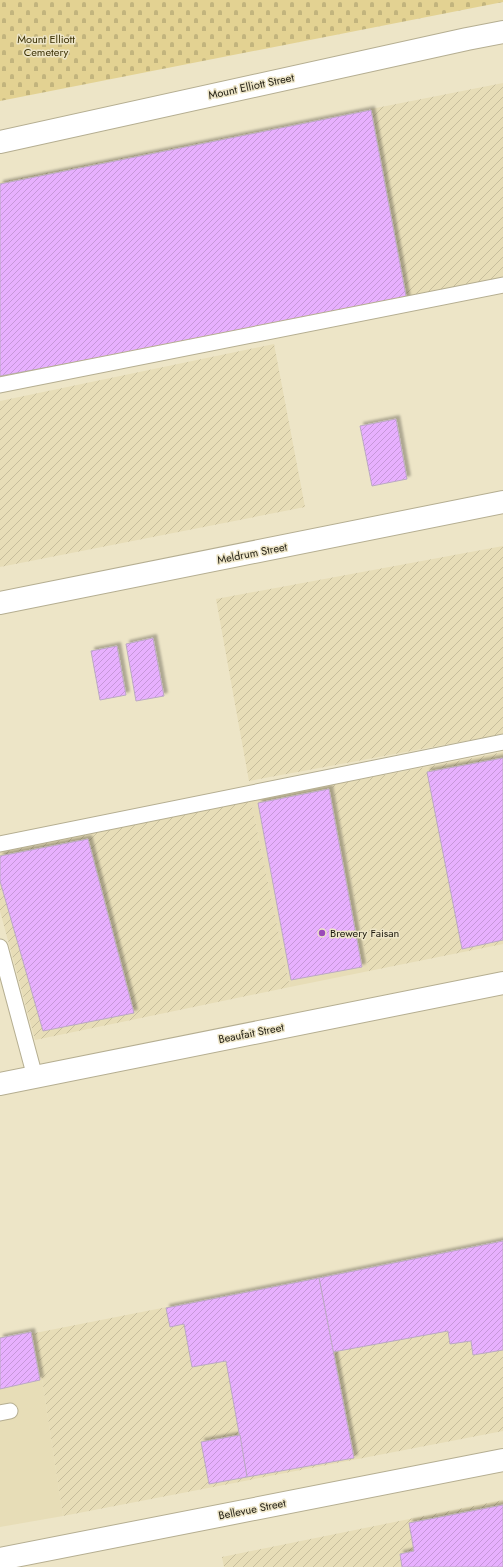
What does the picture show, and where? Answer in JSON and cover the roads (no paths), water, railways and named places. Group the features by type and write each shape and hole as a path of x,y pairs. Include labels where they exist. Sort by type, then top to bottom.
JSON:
{"street":[{"name":"Mount Elliott Street","path":"0,142 503,32"},
{"name":"Meldrum Street","path":"0,603 503,502"},
{"name":"Beaufait Street","path":"0,1084 503,983"},
{"name":"Bellevue Street","path":"0,1559 503,1460"}],"lane":[{"path":"0,385 503,286"},
{"path":"0,844 503,742"},
{"path":"0,947 35,1077"}],"place":[{"name":"Brewery Faisan","path":"322,933"}],"park label":[{"name":"Mount Elliott Cemetery","path":"46,45"}]}
